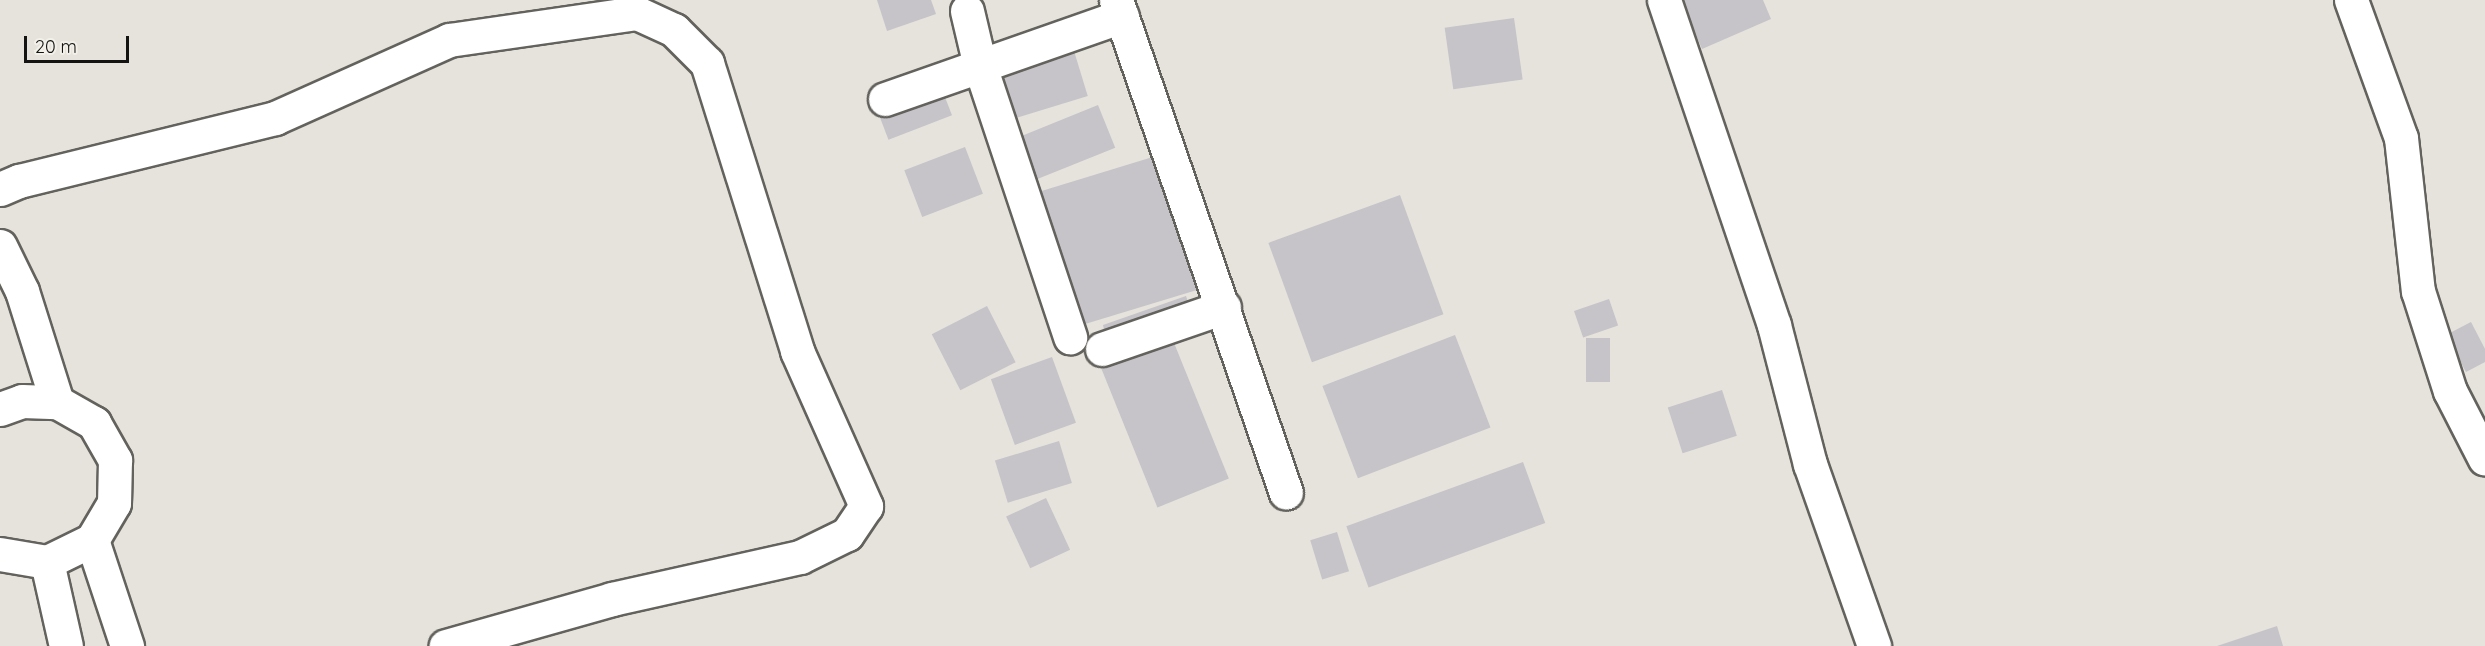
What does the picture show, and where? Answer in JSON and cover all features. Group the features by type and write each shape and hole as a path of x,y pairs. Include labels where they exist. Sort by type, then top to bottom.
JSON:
{"street":[{"path":"1665,0 1774,325 1810,464 1874,646"},
{"path":"2351,0 2401,138 2418,291 2450,391 2485,459"},
{"path":"885,99 980,66 1119,8 1224,307 1286,493"},
{"path":"967,11 980,66 1070,337"},
{"path":"0,189 19,181 274,118 449,40 637,13 674,30 707,63 797,351 866,506 847,534 800,557 612,599 446,646"},
{"path":"0,246 22,291 57,402"},
{"path":"1102,349 1224,307"},
{"path":"0,409 22,401 57,402 94,423 115,460 114,503 92,540 47,562 0,554"},
{"path":"92,540 127,646"},
{"path":"47,562 66,646"}],"building":[{"path":"877,0 931,0 936,14 887,31"},
{"path":"1681,0 1763,0 1771,19 1702,49"},
{"path":"1514,18 1523,79 1453,89 1445,28"},
{"path":"1074,51 1088,96 1011,119 997,74"},
{"path":"943,92 952,115 888,140 880,116"},
{"path":"1098,105 1115,148 1028,183 1011,140"},
{"path":"965,147 983,194 922,217 904,170"},
{"path":"1156,156 1197,290 1079,326 1038,192"},
{"path":"1400,195 1443,314 1312,362 1268,243"},
{"path":"1186,296 1191,311 1106,338 1103,325"},
{"path":"1609,299 1618,325 1583,338 1574,311"},
{"path":"987,306 1016,362 960,390 932,334"},
{"path":"2471,322 2485,349 2485,362 2466,372 2446,335"},
{"path":"1170,333 1229,479 1157,507 1099,362"},
{"path":"1455,335 1490,427 1358,478 1322,386"},
{"path":"1586,338 1610,338 1610,382 1586,382"},
{"path":"1052,357 1076,423 1015,445 991,379"},
{"path":"1722,390 1737,436 1683,453 1668,408"},
{"path":"1059,441 1072,483 1008,503 995,461"},
{"path":"1523,462 1545,523 1369,587 1346,526"},
{"path":"1046,498 1070,550 1030,568 1006,517"},
{"path":"1337,532 1349,571 1322,579 1310,540"},
{"path":"2277,626 2283,646 2217,646"}]}
